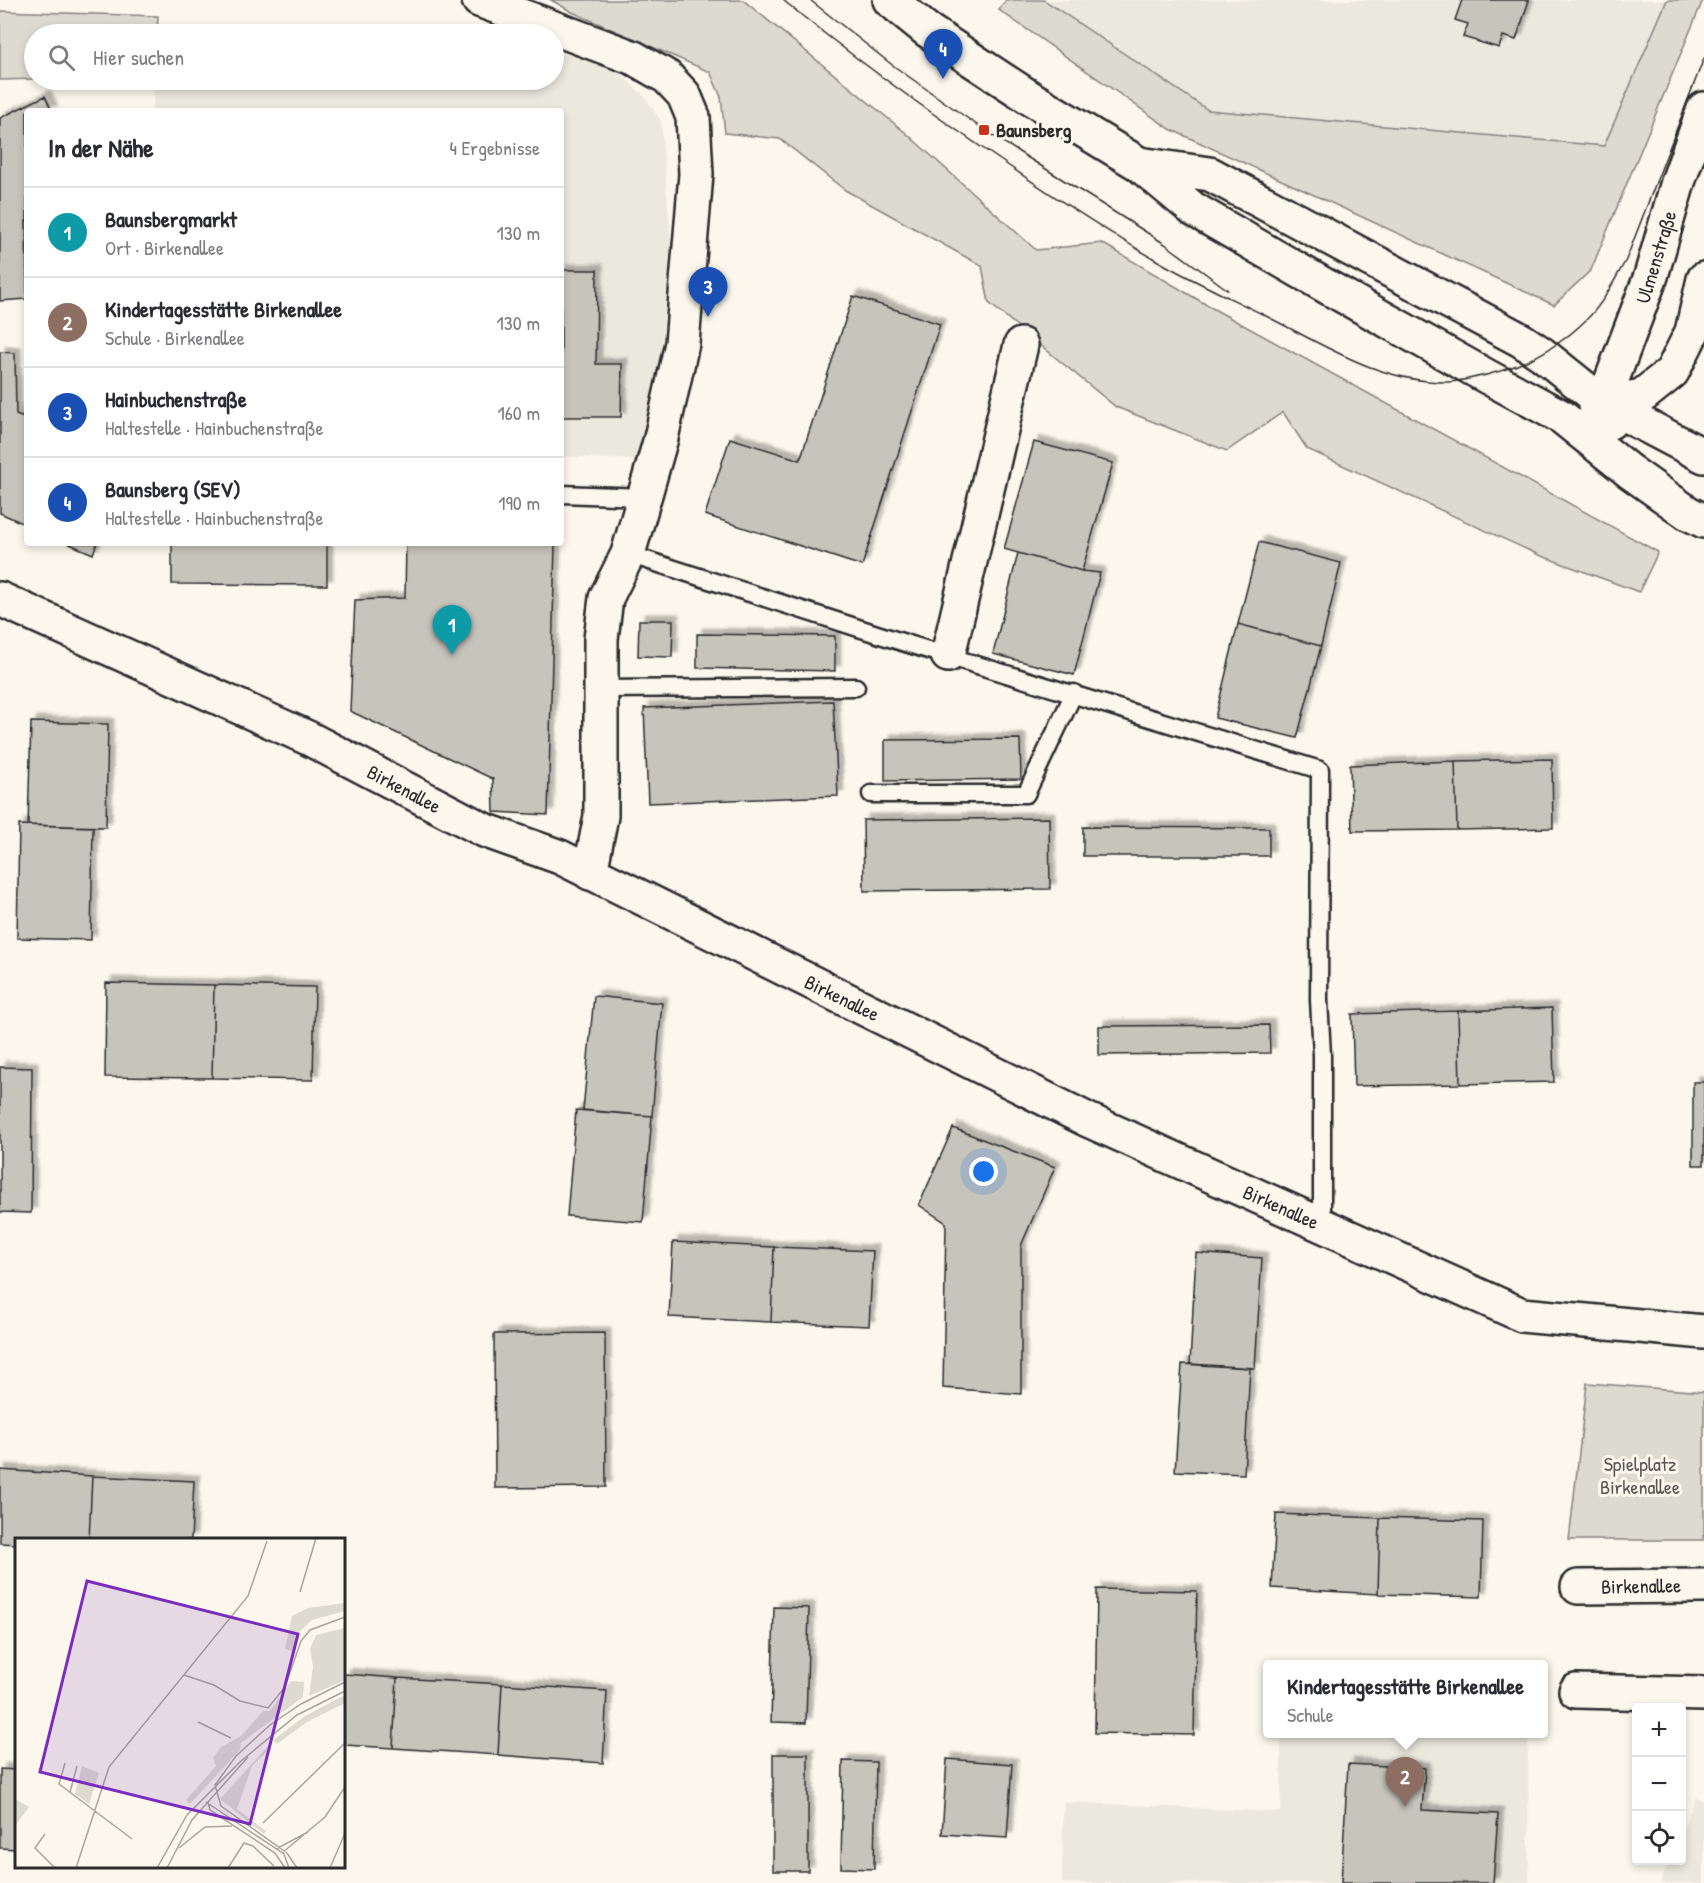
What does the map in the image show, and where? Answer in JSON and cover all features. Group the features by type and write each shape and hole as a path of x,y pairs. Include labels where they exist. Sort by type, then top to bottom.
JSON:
{"street":[{"path":"479,0 543,24"},
{"path":"890,0 927,30 1029,97 1139,164 1193,209 1324,285 1562,417 1629,471 1688,513 1704,521"},
{"path":"564,32 634,58 668,77 684,95 693,117 696,174 682,343 661,438 628,554 606,598 601,639 601,816 590,873"},
{"name":"Ulmenstraße","path":"1603,403 1651,276 1678,182 1704,109"},
{"path":"1139,164 1210,174 1521,340 1603,403 1704,456"},
{"path":"1562,417 1603,403 1642,396 1672,372 1692,332 1704,279"},
{"path":"948,655 1021,345"},
{"path":"1603,403 1629,471"},
{"name":"Birkenallee","path":"0,598 308,738 484,830 560,857 1089,1120 1522,1315 1704,1332"},
{"name":"Birkenallee","path":"1578,1587 1704,1586"},
{"path":"1576,1691 1704,1694"}],"lane":[{"path":"564,494 644,497"},
{"path":"628,554 1320,770 1319,1000 1322,1055 1322,1225"},
{"path":"601,689 856,687"},
{"path":"871,794 1026,794 1074,693"}],"shaded area":[{"path":"1044,0 1667,0 1604,146 1208,110"},
{"path":"564,54 579,56 616,70 645,97 661,121 671,243 658,383 635,460 564,456 564,108 153,108 154,90 564,90"},
{"path":"1281,1738 1528,1738 1529,1883 1062,1883 1063,1802 1281,1812"},
{"path":"1696,1797 1704,1801 1704,1883 1660,1883 1667,1865 1686,1865 1686,1821"}],"green space":[{"path":"551,0 743,0 906,133 1036,250 1102,243 1212,308 1658,552 1639,592 1539,555 1307,449 1283,412 1227,451 1116,407 989,303 982,266 845,190 780,139 725,133 721,97 710,72 572,12"},
{"path":"1006,0 1044,0 1208,110 1604,146 1667,0 1703,0 1591,270 1554,305 1170,129 999,10"},
{"path":"0,11 158,16 158,24 24,24 24,79 0,80"},
{"name":"Spielplatz Birkenallee","path":"1587,1383 1704,1392 1704,1540 1569,1540"}],"building":[{"path":"1462,0 1529,0 1516,40 1503,36 1499,48 1463,37 1468,24 1455,20"},
{"path":"45,96 51,108 24,108 24,299 0,301 0,118"},
{"path":"564,270 597,270 596,364 622,364 621,417 564,417"},
{"path":"853,296 940,324 862,566 705,515 730,438 800,460"},
{"path":"0,352 15,353 16,415 24,418 24,524 0,513"},
{"path":"1034,442 1113,463 1082,571 1004,549"},
{"path":"1259,542 1341,563 1321,646 1238,624"},
{"path":"74,546 96,546 93,554"},
{"path":"172,546 327,546 327,585 172,584"},
{"path":"406,546 555,546 548,815 494,812 493,779 350,711 355,600 405,598"},
{"path":"1018,553 1082,571 1100,573 1074,675 993,654"},
{"path":"639,620 673,620 672,657 638,656"},
{"path":"1238,624 1321,646 1297,738 1215,718"},
{"path":"697,634 835,636 835,671 697,668"},
{"path":"833,701 838,796 648,803 644,708"},
{"path":"31,722 108,724 106,827 28,825"},
{"path":"1020,739 1021,779 885,781 885,740"},
{"path":"1552,759 1553,828 1457,830 1455,761"},
{"path":"1455,761 1457,830 1352,831 1350,765"},
{"path":"1049,818 1050,889 864,891 863,820"},
{"path":"19,825 93,827 91,940 17,938"},
{"path":"1083,827 1269,828 1269,856 1083,856"},
{"path":"106,983 214,985 212,1078 105,1077"},
{"path":"214,985 315,987 313,1080 212,1078"},
{"path":"594,996 662,1003 652,1116 583,1110"},
{"path":"1552,1008 1554,1082 1460,1084 1458,1011"},
{"path":"1458,1011 1460,1084 1354,1086 1352,1014"},
{"path":"1269,1025 1270,1053 1099,1055 1099,1026"},
{"path":"0,1067 32,1068 31,1213 0,1212"},
{"path":"1693,1082 1704,1082 1704,1165 1693,1165"},
{"path":"576,1110 652,1116 643,1222 567,1216"},
{"path":"953,1128 1055,1167 1021,1246 1021,1394 943,1388 946,1223 919,1205"},
{"path":"673,1242 774,1247 771,1322 669,1317"},
{"path":"774,1247 873,1251 869,1326 771,1322"},
{"path":"1196,1253 1262,1258 1255,1368 1190,1364"},
{"path":"605,1333 606,1487 495,1488 494,1334"},
{"path":"1182,1364 1250,1368 1244,1474 1175,1471"},
{"path":"0,1470 92,1476 89,1538 15,1538 15,1544 0,1543"},
{"path":"92,1476 194,1481 191,1538 89,1538"},
{"path":"1276,1514 1380,1518 1378,1594 1272,1588"},
{"path":"1380,1518 1483,1521 1481,1597 1378,1594"},
{"path":"1097,1589 1197,1591 1194,1735 1095,1733"},
{"path":"774,1607 809,1608 806,1723 771,1722"},
{"path":"345,1674 397,1678 393,1748 345,1745"},
{"path":"397,1678 502,1684 498,1755 393,1748"},
{"path":"502,1684 607,1691 603,1763 498,1755"},
{"path":"773,1754 808,1754 808,1871 773,1871"},
{"path":"947,1759 1012,1764 1007,1838 942,1834"},
{"path":"843,1761 876,1762 874,1869 841,1868"},
{"path":"1348,1764 1425,1768 1422,1810 1498,1814 1493,1883 1341,1883"},
{"path":"0,1769 15,1770 15,1849 0,1848"}],"tram line":[{"path":"783,0 864,64 949,125 1062,202 1139,250 1331,350 1376,369 1423,381 1456,381 1517,365 1561,341 1599,306 1626,260 1704,58"},
{"path":"810,0 891,64 984,130 1165,244 1228,290"}],"place":[{"name":"Baunsberg (SEV)","path":"943,79"},
{"name":"Baunsberg","path":"984,130"},
{"name":"Hainbuchenstraße","path":"708,317"},
{"name":"Baunsbergmarkt","path":"452,655"},
{"name":"Kindertagesstätte Birkenallee","path":"1405,1807"}]}
